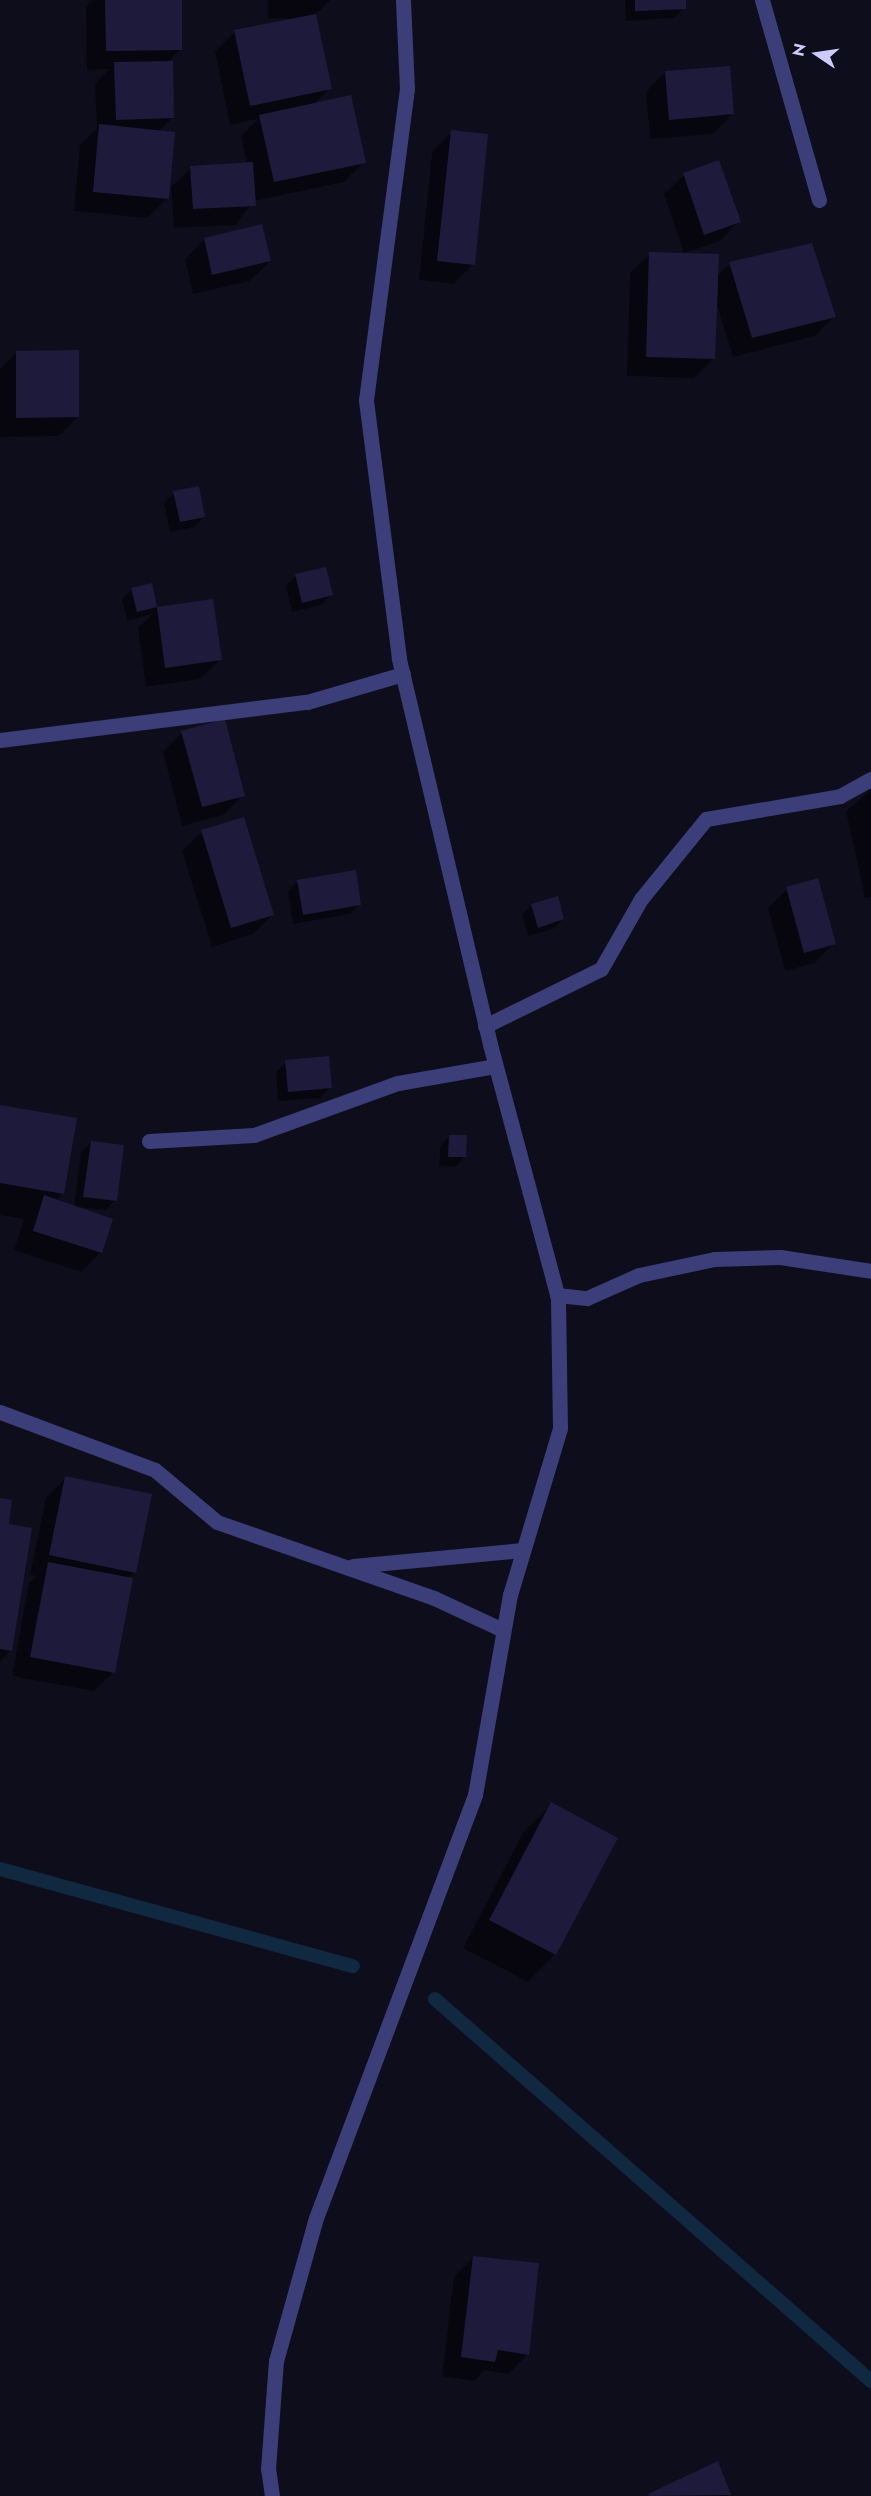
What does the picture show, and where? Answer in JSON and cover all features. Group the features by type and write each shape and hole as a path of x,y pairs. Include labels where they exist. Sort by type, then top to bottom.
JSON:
{"street":[{"path":"272,2496 268,2469 276,2361 316,2218 475,1795 503,1630 523,1550 560,1428 557,1295 485,1026 403,674 366,400 407,89 403,0"},
{"path":"762,0 819,200"},
{"path":"0,740 307,702 403,674"},
{"path":"485,1026 601,969 641,898 706,819 840,796 871,779"},
{"path":"148,1141 254,1135 322,1115 398,1083 495,1066"},
{"path":"557,1295 587,1298 639,1275 714,1259 780,1257 871,1271"},
{"path":"0,1412 155,1470 217,1522 344,1566 503,1630"},
{"path":"344,1566 416,1564 523,1550"}],"building":[{"path":"105,0 182,0 182,50 106,51"},
{"path":"635,0 686,0 686,9 635,11"},
{"path":"316,14 332,89 250,106 234,30"},
{"path":"173,61 174,118 116,120 114,62"},
{"path":"730,66 734,114 669,120 665,71"},
{"path":"351,95 366,163 274,182 259,115"},
{"path":"99,124 175,132 169,199 93,192"},
{"path":"451,130 488,134 475,265 437,261"},
{"path":"719,160 741,222 704,235 683,173"},
{"path":"253,162 256,206 193,209 190,166"},
{"path":"262,224 271,261 212,275 204,238"},
{"path":"812,243 836,317 752,338 729,262"},
{"path":"649,252 719,254 715,359 646,357"},
{"path":"79,350 79,417 16,418 16,351"},
{"path":"199,486 205,517 180,522 173,491"},
{"path":"326,567 333,595 302,603 295,574"},
{"path":"152,583 157,607 137,612 131,588"},
{"path":"213,599 222,660 165,668 157,607"},
{"path":"225,719 245,796 202,807 181,731"},
{"path":"244,817 274,915 231,928 201,830"},
{"path":"356,870 361,905 303,915 297,880"},
{"path":"818,878 836,944 804,953 786,887"},
{"path":"558,896 564,919 538,928 531,904"},
{"path":"329,1056 332,1088 288,1092 285,1060"},
{"path":"0,1105 77,1118 64,1194 0,1183"},
{"path":"449,1135 467,1135 466,1157 448,1157"},
{"path":"91,1141 124,1145 117,1201 83,1197"},
{"path":"44,1195 113,1219 102,1253 33,1231"},
{"path":"65,1476 152,1494 136,1573 49,1555"},
{"path":"0,1498 12,1500 9,1524 32,1528 12,1651 0,1649"},
{"path":"48,1562 133,1578 115,1673 30,1657"},
{"path":"551,1802 618,1838 556,1955 489,1920"},
{"path":"473,2256 539,2263 529,2355 498,2350 495,2362 461,2357"},
{"path":"718,2461 731,2495 649,2496 648,2494"}],"waterway":[{"path":"0,1869 353,1966"},
{"path":"435,1999 871,2381"}]}
